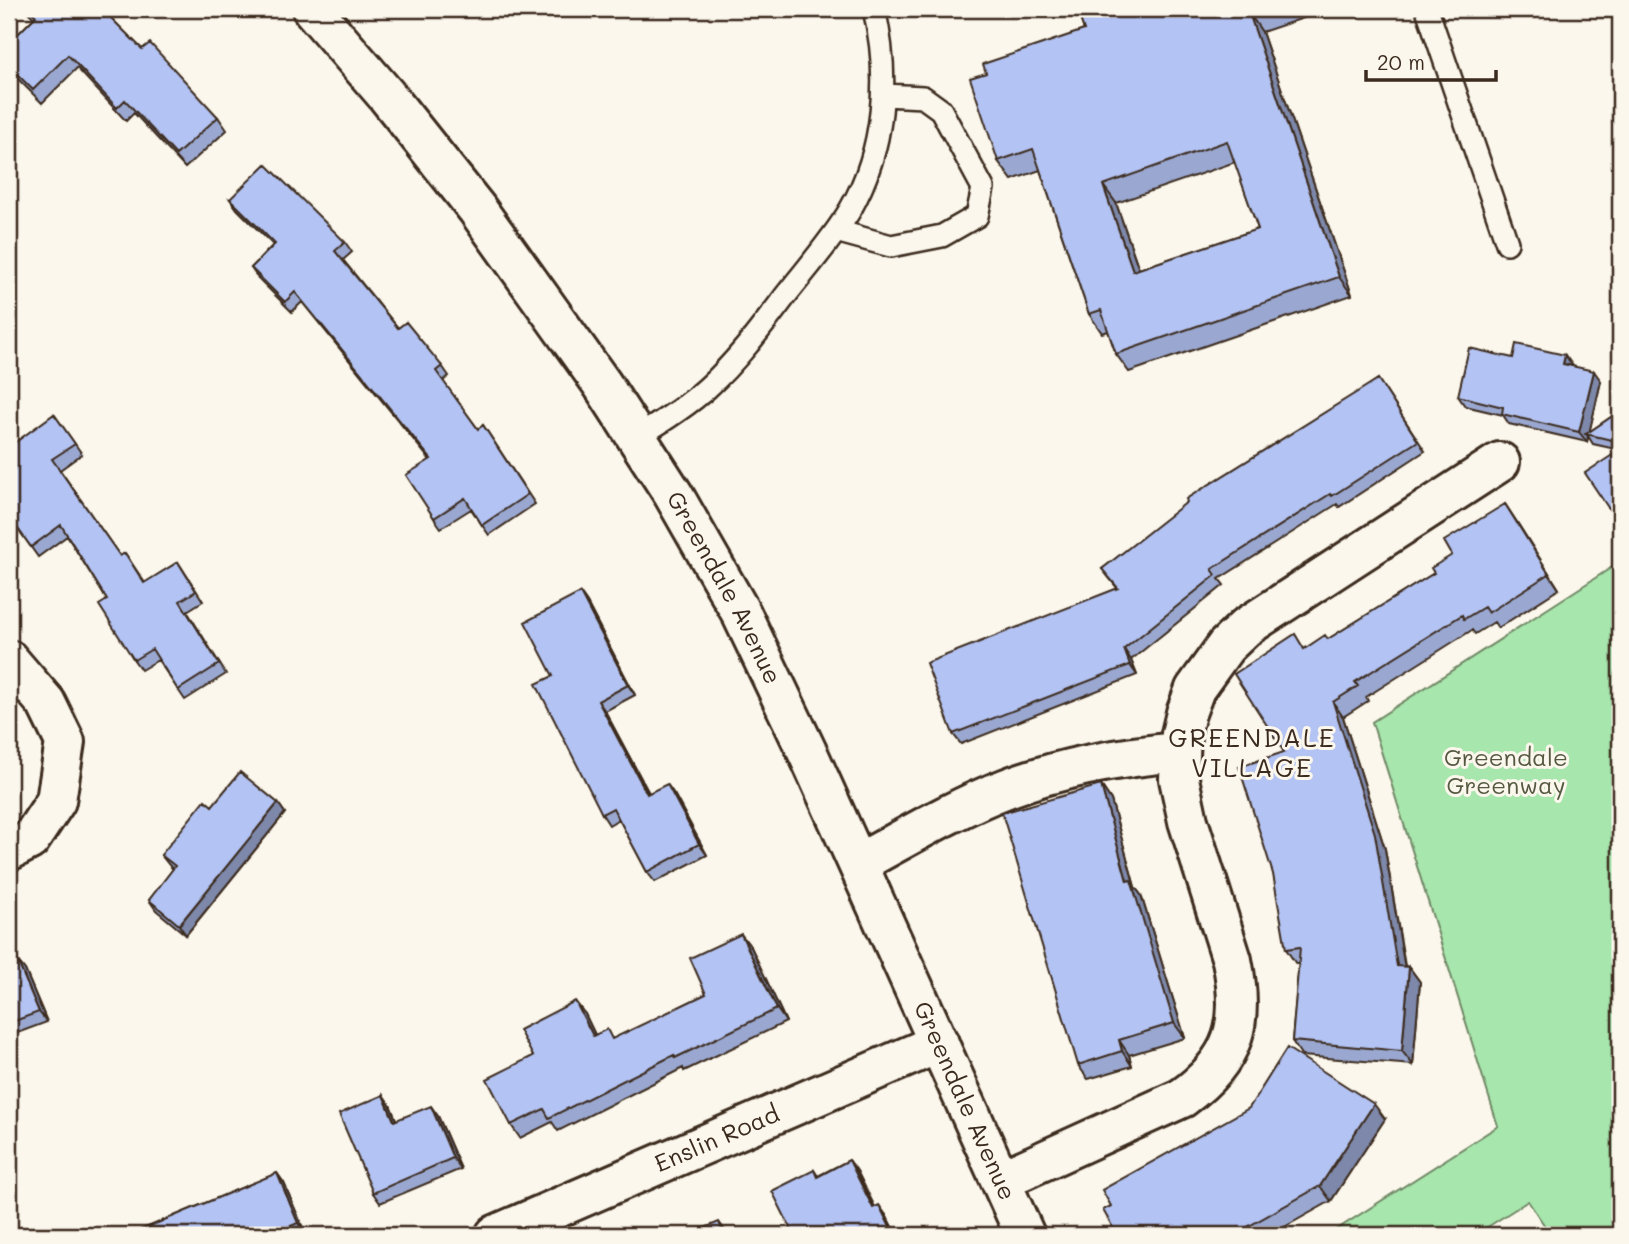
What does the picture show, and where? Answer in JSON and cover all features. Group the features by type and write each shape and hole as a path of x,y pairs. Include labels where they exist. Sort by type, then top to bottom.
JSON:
{"street":[{"name":"Greendale Avenue","path":"312,9 387,96 477,209 531,283 638,437 741,613 859,863 1025,1235"},
{"path":"1000,1180 1182,1098 1203,1083 1218,1067 1230,1046 1237,1010 1236,980 1188,821 1179,779 1179,752 1186,713 1195,689 1226,646 1268,612 1500,462"},
{"path":"9,660 46,703 65,742 57,801 30,840 9,852"},
{"path":"859,863 966,806 1007,788 1090,764 1130,756 1179,752"},
{"name":"Enslin Road","path":"495,1235 939,1042"}],"lane":[{"path":"638,437 708,387 748,344 836,231 863,184 884,95 880,34 874,9"},
{"path":"1427,9 1507,243"},
{"path":"836,231 891,246 942,236 977,216 983,188 941,110 923,97 884,95"}],"green space":[{"name":"Greendale Greenway","path":"1620,562 1620,1235 1551,1235 1528,1201 1475,1235 1328,1235 1498,1126 1372,722"}],"building":[{"path":"29,9 102,9 142,49 150,43 218,117 176,155 125,100 117,108 68,55 33,90 9,66 9,43 36,16"},
{"path":"1077,9 1261,9 1249,13 1339,277 1116,354 1101,310 1089,314 1033,149 998,161 970,78 986,73 983,64 1084,30","holes":["1227,141 1258,229 1133,271 1103,185"]},
{"path":"266,164 345,242 335,251 398,328 406,322 442,366 436,371 478,429 483,425 528,494 482,525 465,498 434,518 406,475 431,459 295,292 285,302 251,268 275,244 230,199"},
{"path":"1516,344 1565,355 1563,364 1594,371 1579,432 1502,414 1503,407 1458,396 1469,348 1513,358"},
{"path":"1378,379 1418,441 1212,569 1216,575 1124,649 1130,665 953,734 926,663 1118,588 1102,569 1187,502 1186,499"},
{"path":"1620,411 1620,442 1586,434"},
{"path":"54,414 75,444 52,459 120,556 125,553 144,583 178,562 196,591 180,601 219,664 178,690 152,649 134,660 99,605 107,600 61,525 31,547 9,516 9,447"},
{"path":"1620,450 1620,511 1613,515 1585,473"},
{"path":"1505,504 1549,574 1488,613 1484,607 1464,619 1462,615 1355,682 1358,686 1333,702 1375,834 1397,966 1409,967 1402,1051 1292,1041 1300,947 1286,949 1273,874 1239,767 1284,752 1234,674 1295,634 1304,649 1325,635 1328,639 1434,573 1431,568 1452,555 1444,541"},
{"path":"580,593 628,685 598,701 647,794 667,784 699,844 647,872 613,808 602,814 536,684 553,676 525,622"},
{"path":"240,772 278,803 179,925 149,900 175,866 161,855 205,800 212,806"},
{"path":"1101,785 1127,881 1131,880 1174,1023 1119,1040 1122,1051 1078,1065 1002,813"},
{"path":"741,934 777,1009 675,1058 674,1055 549,1118 544,1109 511,1125 487,1079 533,1056 519,1030 575,1001 593,1036 607,1029 612,1039 706,994 690,958"},
{"path":"17,960 39,1012 9,1023 9,963"},
{"path":"1287,1048 1374,1104 1320,1186 1233,1235 1117,1235 1103,1210 1111,1206 1102,1190 1249,1108"},
{"path":"383,1095 394,1121 431,1106 453,1158 373,1193 339,1114"},
{"path":"849,1160 873,1208 879,1205 894,1235 829,1235 826,1229 814,1235 794,1235 772,1191 814,1170 817,1177"},
{"path":"277,1173 298,1223 269,1235 129,1235"},
{"path":"719,1222 724,1235 687,1235"}],"district":[{"name":"GREENDALE VILLAGE","path":"1252,753"}]}
